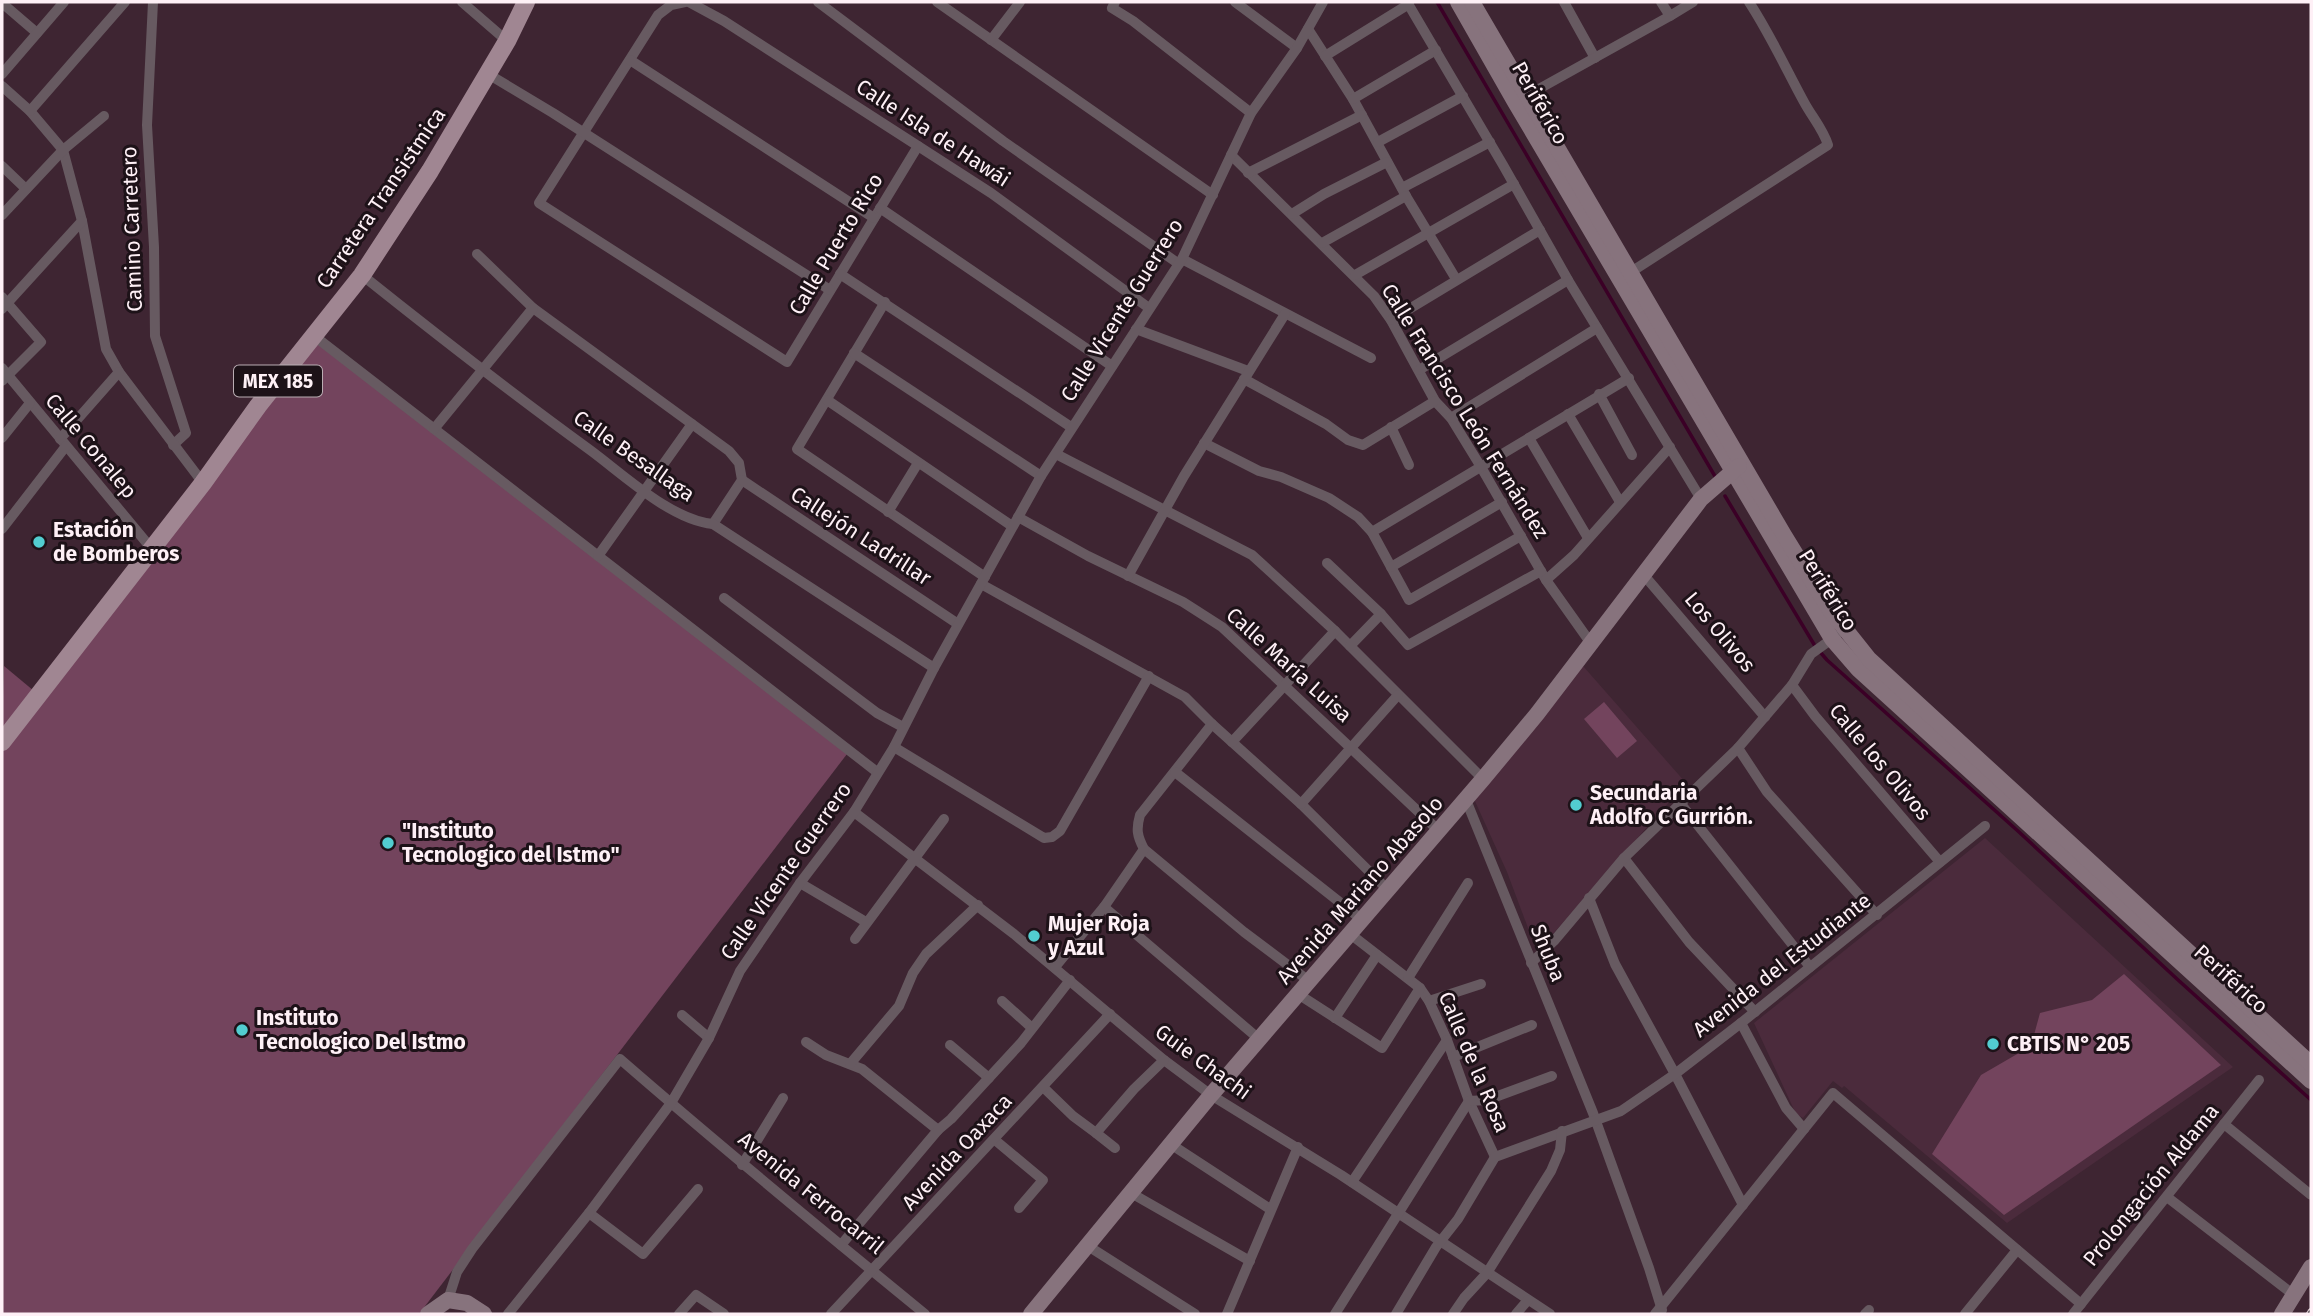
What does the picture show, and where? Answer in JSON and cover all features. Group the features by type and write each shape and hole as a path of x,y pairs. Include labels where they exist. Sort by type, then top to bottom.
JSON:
{"main road":[{"name":"Carretera Transistmica","path":"2,742 203,483 258,406 362,275 430,171 507,41 526,2"},
{"name":"Periférico","path":"1458,2 1728,475 1828,642 2311,1081"},
{"name":"Periférico","path":"1472,2 1632,272 1728,475"},
{"name":"Avenida Mariano Abasolo","path":"1031,1314 1211,1095 1483,779 1701,499 1728,475"},
{"name":"Periférico","path":"1828,642 1868,659 2311,1064"},
{"path":"2283,1314 2311,1267"},
{"path":"428,1314 448,1300 467,1303 484,1314"}],"street":[{"path":"30,111 125,2"},
{"name":"Camino Carretero","path":"153,2 148,125 155,336 186,433 173,445"},
{"path":"462,2 507,41"},
{"path":"583,132 658,15 671,5 687,2"},
{"name":"Calle Isla de Hawái","path":"687,2 724,21 991,193 1149,308"},
{"path":"937,2 1213,195"},
{"path":"991,40 1020,2"},
{"path":"1235,2 1297,48"},
{"name":"Calle Vicente Guerrero","path":"508,1314 671,1104 709,1038 740,971 800,883 854,812 894,747 934,668 1041,476 1180,261 1251,113 1297,48 1323,2"},
{"path":"1564,2 1595,58"},
{"path":"1661,2 1670,16"},
{"path":"1528,95 1693,2"},
{"path":"1632,272 1828,145 1824,132 1805,104 1749,2"},
{"path":"2,3 37,33"},
{"path":"1325,56 1408,3 1464,96 1567,280 1701,499"},
{"path":"2,74 37,33 57,4"},
{"path":"824,4 1003,141 1180,261 1371,358"},
{"path":"1113,5 1251,113"},
{"path":"1308,29 1363,115 1404,192 1456,279"},
{"path":"1353,99 1436,50"},
{"path":"630,60 877,213 1112,366"},
{"path":"488,74 830,290"},
{"path":"2,86 30,111 63,150 82,221 106,349 119,372 203,483"},
{"path":"1378,142 1464,96"},
{"path":"1248,173 1363,115"},
{"path":"2,215 63,150 104,116"},
{"name":"Calle Puerto Rico","path":"583,132 539,203 787,362 918,146"},
{"path":"1322,243 1490,142"},
{"name":"Calle Francisco León Fernández","path":"1231,155 1374,296 1391,320 1435,401 1451,418 1481,467 1544,576 1591,642"},
{"path":"1292,214 1324,194 1387,162"},
{"path":"2,166 26,189"},
{"path":"1355,275 1514,184"},
{"path":"4,375 41,342 4,303 82,221"},
{"path":"1391,320 1540,230"},
{"path":"477,254 533,308 729,451 739,463 742,480 713,524"},
{"path":"840,274 1071,427"},
{"name":"Calle Besallaga","path":"362,275 481,370 645,490 678,512 700,523 713,524 934,668"},
{"path":"1419,370 1567,280"},
{"path":"884,302 797,449 983,581 1185,697 1301,804 1388,890"},
{"path":"434,429 533,308"},
{"path":"1128,576 1204,443 1285,314"},
{"path":"1451,418 1597,328"},
{"path":"1136,329 1246,375 1348,440 1363,445 1435,401"},
{"path":"313,335 877,772"},
{"path":"854,353 1041,476"},
{"path":"2,529 63,442 119,372"},
{"name":"Calle Conalep","path":"4,375 30,402 151,548"},
{"path":"1372,532 1629,378"},
{"path":"1599,394 1632,455"},
{"name":"Calle María Luisa","path":"827,400 918,463 1015,522 1183,602 1222,627 1439,831"},
{"path":"2,438 30,402"},
{"path":"1568,414 1620,502"},
{"path":"598,556 692,424"},
{"path":"1391,427 1409,465"},
{"path":"1529,438 1588,538"},
{"path":"1204,443 1259,471 1281,477 1329,498 1358,517 1372,532 1409,600 1521,536"},
{"path":"1327,564 1381,614 1408,645 1544,576 1574,555 1670,447"},
{"path":"1056,454 1252,555 1335,631 1483,779"},
{"path":"888,512 918,463"},
{"name":"Callejón Ladrillar","path":"742,480 958,624"},
{"path":"1391,567 1502,502"},
{"name":"Los Olivos","path":"1643,574 1765,717"},
{"path":"724,598 877,713 902,727"},
{"path":"1350,646 1381,614"},
{"path":"1232,742 1335,631"},
{"path":"1531,963 1554,941 1624,858 1738,748 1828,642"},
{"path":"894,747 1044,838 1052,837 1060,831 1149,676"},
{"name":"Calle los Olivos","path":"1792,685 1815,716 1940,862"},
{"path":"1301,804 1398,695"},
{"path":"1212,724 1140,815 1136,828 1138,838 1143,849 1244,932 1309,981"},
{"path":"1738,748 1767,792 1877,915"},
{"path":"1175,772 1361,919"},
{"name":"Shuba","path":"1465,800 1594,1120 1649,1268 1662,1313"},
{"path":"1681,804 1810,967"},
{"name":"Guie Chachi","path":"854,812 978,905 1164,1060 1211,1095 1298,1147 1550,1314"},
{"path":"855,939 944,819"},
{"name":"Avenida del Estudiante","path":"1494,1157 1621,1111 1741,1023 1985,826"},
{"path":"1055,967 1104,907 1143,849"},
{"path":"1624,858 1689,942 1755,1012"},
{"path":"800,883 866,922"},
{"path":"1408,978 1468,883"},
{"path":"1590,898 1615,964 1742,1205"},
{"path":"850,1064 899,1006 926,954 978,905"},
{"path":"1104,907 1259,1039"},
{"name":"Calle de la Rosa","path":"1349,933 1420,988 1429,1000 1494,1157"},
{"path":"1335,1018 1377,955"},
{"path":"841,1245 938,1130 989,1078 1070,980"},
{"path":"1429,1000 1481,985"},
{"path":"1298,994 1382,1048 1420,988"},
{"path":"1002,1001 1032,1028"},
{"name":"Avenida Oaxaca","path":"831,1314 1110,1014"},
{"path":"682,1015 709,1038"},
{"path":"1741,1023 1786,1108 1804,1129"},
{"path":"1453,1057 1532,1026"},
{"path":"1352,1182 1447,1040"},
{"path":"806,1042 826,1055 862,1069 938,1130"},
{"path":"950,1045 989,1078"},
{"name":"Avenida Ferrocarril","path":"448,1300 457,1272 472,1249 620,1059 742,1165 925,1314"},
{"path":"1096,1133 1164,1060"},
{"path":"1335,1314 1469,1101 1487,1100 1552,1076"},
{"name":"Prolongación Aldama","path":"2073,1314 2259,1080"},
{"path":"1043,1087 1073,1116 1115,1148"},
{"path":"1662,1313 1742,1205 1833,1093 2081,1304"},
{"path":"742,1165 783,1098"},
{"path":"2224,1124 2311,1195"},
{"path":"1453,1314 1487,1273 1551,1171 1560,1150 1562,1131"},
{"path":"995,1140 1043,1180 1019,1208"},
{"path":"1172,1145 1270,1209"},
{"path":"1227,1314 1298,1147"},
{"path":"1396,1314 1458,1219 1494,1157"},
{"path":"589,1213 643,1254 698,1189"},
{"path":"1131,1194 1250,1261"},
{"path":"2166,1198 2294,1295"},
{"path":"1088,1246 1195,1314"},
{"path":"1965,1314 2017,1250"},
{"path":"679,1314 695,1295 724,1314"},
{"path":"1516,1314 1528,1300"}],"shaded area":[{"name":"\"Instituto Tecnologico del Istmo\"","path":"313,335 847,754 419,1314 2,1314 2,746"},
{"path":"4,666 34,691 4,727 2,726"},
{"path":"1583,666 1686,783 1537,952 1507,872 1474,799"},
{"path":"1604,702 1637,741 1617,758 1584,719"},
{"path":"1985,838 2233,1067 2007,1223 1844,1086 1842,1088 1833,1081 1803,1118 1796,1114 1754,1023"},
{"path":"2124,974 2221,1065 2004,1215 1932,1154 1981,1075 2031,1046 2040,1013 2092,1000"}],"waterway":[{"path":"1437,2 1716,478"},
{"path":"1725,496 1815,646 1827,660 2311,1100"}],"place":[{"name":"Estación de Bomberos","path":"39,542"},
{"name":"Secundaria Adolfo C Gurrión.","path":"1576,805"},
{"name":"\"Instituto Tecnologico del Istmo\"","path":"388,843"},
{"name":"Mujer Roja y Azul","path":"1034,936"},
{"name":"Instituto Tecnologico Del Istmo","path":"242,1030"},
{"name":"CBTIS N° 205","path":"1993,1044"}]}
